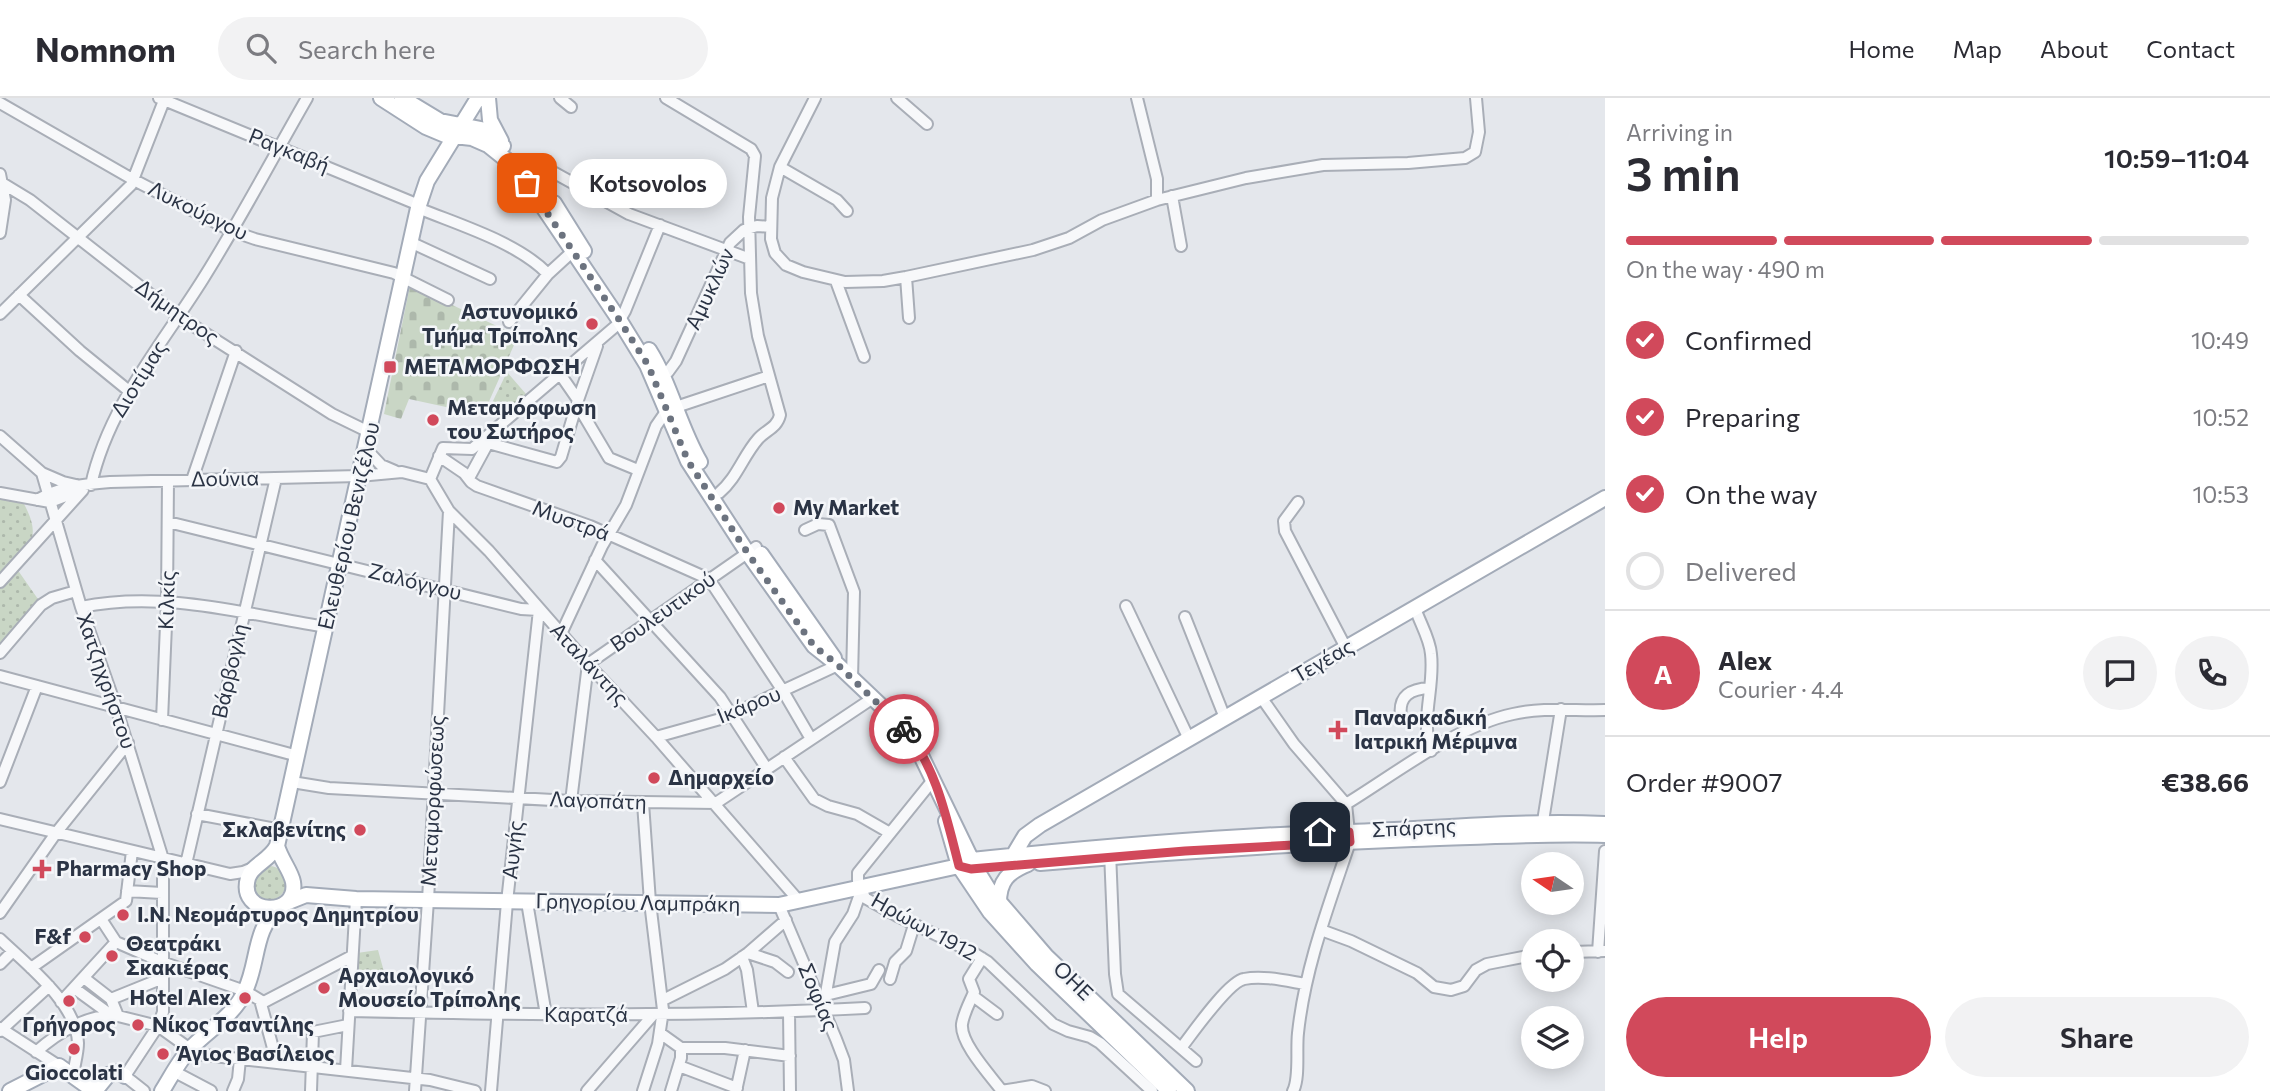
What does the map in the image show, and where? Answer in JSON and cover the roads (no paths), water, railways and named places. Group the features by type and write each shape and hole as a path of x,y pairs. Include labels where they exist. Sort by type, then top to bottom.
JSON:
{"main road":[{"path":"381,98 426,127 437,139 438,163"},
{"path":"402,98 488,145 512,166 540,200 573,251 623,316"},
{"path":"418,206 478,98"},
{"path":"418,206 438,163 488,98"},
{"path":"488,98 490,120 505,148"},
{"path":"426,127 484,131 526,168 549,195 660,379 688,461 751,549 822,638 838,665 915,743 969,865"},
{"name":"Ελευθερίου Βενιζέλου","path":"277,846 418,206"},
{"path":"672,409 751,549"},
{"name":"Τεγέας","path":"1013,856 1026,836 1040,825 1605,498"},
{"name":"Σπάρτης","path":"969,865 1048,852 1349,837 1543,821 1605,824"},
{"path":"1040,825 1038,838 1048,852"},
{"name":"Σπάρτης","path":"1349,837 1605,835"},
{"path":"259,936 259,920 247,888 247,880 259,865 270,859 277,846"},
{"path":"277,846 293,881 312,895"},
{"name":"Σπάρτης","path":"969,865 1028,864 1110,851"},
{"path":"259,865 278,863 285,867"},
{"path":"999,903 1006,876 1028,864"},
{"name":"Γρηγορίου Λαμπράκη","path":"282,905 298,897 312,895 356,899 779,905 969,865"},
{"name":"ΟΗΕ","path":"969,865 1046,956 1187,1091"},
{"name":"ΟΗΕ","path":"969,865 990,912 1037,964 1169,1091"},
{"path":"162,1091 190,1049 238,1004 245,991 259,936 267,919 291,896 293,881"},
{"path":"254,902 266,908 282,905"},
{"path":"10,1091 59,1066 95,1091 111,1073 118,1072 125,1076"}],"street":[{"name":"Διοτίμας","path":"84,486 104,439 130,391 232,231 307,98"},
{"path":"559,98 571,107"},
{"name":"Αμυκλών","path":"660,379 680,354 726,250 737,235 749,229 755,166 753,152 666,98"},
{"path":"815,98 780,167 772,198 773,248 782,262 803,272 836,281 861,283 906,277 1033,250 1069,238 1102,220 1157,200 1245,178 1324,166 1465,158 1475,152 1478,146 1476,98"},
{"path":"897,98 927,124"},
{"path":"1137,98 1157,179 1157,200"},
{"name":"Ραγκαβή","path":"162,99 505,245 536,261 548,274"},
{"path":"0,314 128,189 134,180 162,99"},
{"name":"Λυκούργου","path":"0,103 134,180 232,231 404,277 449,300"},
{"path":"526,168 542,166 617,208 750,259"},
{"path":"780,167 837,200 847,211"},
{"path":"0,233 4,216 1,179"},
{"name":"Δήμητρος","path":"1,179 178,316 332,414 369,432"},
{"path":"1172,196 1181,246"},
{"path":"366,449 381,465 430,479 441,452 472,449 485,442 598,343 623,316 660,225"},
{"path":"719,493 736,474 757,440 778,421 780,415 754,314 750,259 749,229 771,227"},
{"path":"410,242 491,279"},
{"path":"509,322 548,274 573,251"},
{"path":"906,277 909,318"},
{"path":"836,281 864,357"},
{"path":"19,295 130,391"},
{"path":"485,442 557,462 561,457 598,343"},
{"path":"192,480 236,351"},
{"path":"560,374 609,458 638,470"},
{"path":"561,634 595,560 626,505 656,426 672,409 769,376"},
{"path":"0,436 42,473 63,482 84,486 0,582"},
{"path":"469,478 485,442"},
{"name":"Μυστρά","path":"441,452 473,484 609,534 709,579"},
{"path":"359,476 402,472"},
{"name":"Χατζηχρήστου","path":"42,473 81,607 128,743 163,859 163,1012 158,1027"},
{"name":"Δούνια","path":"0,493 37,500 84,486 110,482 359,476"},
{"name":"Βάρβογλη","path":"186,864 276,478"},
{"name":"Αταλάντης","path":"430,479 449,511 489,551 587,664 716,803 799,901"},
{"name":"Κιλκίς","path":"162,720 168,481"},
{"path":"1298,502 1284,521 1285,531 1346,648"},
{"name":"Μεταμορφώσεως","path":"415,1091 449,511"},
{"name":"Ζαλόγγου","path":"168,522 521,609 539,610"},
{"path":"805,530 823,523 829,525 852,583 855,596 852,614 852,679"},
{"name":"Βουλευτικού","path":"571,801 587,664 751,549"},
{"path":"595,560 720,697 767,769"},
{"path":"709,579 783,691 811,739"},
{"path":"0,653 41,605 52,598 76,591"},
{"path":"81,607 118,601 167,601 326,627"},
{"path":"1126,606 1189,738"},
{"path":"1415,608 1431,652 1427,739 1431,751"},
{"name":"Αυγής","path":"491,1091 507,902 539,610"},
{"path":"1185,617 1225,718"},
{"name":"Ικάρου","path":"656,737 732,714 838,665"},
{"path":"0,676 298,756"},
{"path":"0,780 37,686"},
{"path":"1401,718 1401,705 1405,696 1413,690 1430,688"},
{"path":"1261,697 1294,744 1346,804 1349,837 1305,984 1296,1046 1297,1082 1293,1091"},
{"path":"716,803 873,698"},
{"path":"1346,804 1431,751 1483,723 1511,714 1560,709 1605,710"},
{"path":"1543,821 1560,709"},
{"path":"0,913 56,833 128,743"},
{"path":"784,757 814,799 857,814 890,833"},
{"path":"823,1010 835,942 853,914 862,887 858,873 933,780"},
{"name":"Λαγοπάτη","path":"292,782 319,788 571,801 716,803"},
{"path":"587,1091 658,1015 663,1000 650,902 643,803"},
{"path":"197,814 281,830"},
{"path":"2,822 230,874 259,865"},
{"path":"31,968 126,901 132,851"},
{"path":"1110,851 1116,991 1120,999 1196,1061"},
{"path":"1584,952 1602,952 1605,851"},
{"name":"Ηρώων 1912","path":"862,887 865,898 982,958 1053,1024 1100,1043 1152,1091"},
{"path":"127,891 162,893"},
{"path":"346,1070 356,899"},
{"path":"527,902 546,1015"},
{"name":"Σοφίας","path":"779,905 844,1060 848,1091"},
{"path":"102,919 116,942 162,962 245,991 262,1003 277,1063"},
{"path":"663,1000 726,969 786,920"},
{"path":"890,979 895,962 906,951 914,925"},
{"path":"1321,930 1351,941 1408,969 1434,986 1451,990 1464,986 1476,970 1488,964 1521,957"},
{"path":"0,939 49,986 74,1025 78,1042 73,1076"},
{"path":"61,1002 116,942"},
{"path":"0,964 13,951"},
{"path":"745,955 775,962 788,972"},
{"path":"745,955 753,1012"},
{"path":"262,1003 352,956"},
{"path":"982,958 969,979 974,989 964,1016 962,1032 1001,1091 1032,1086 1045,1091"},
{"path":"826,995 871,984 879,970"},
{"path":"84,978 111,999 115,1015"},
{"path":"111,999 163,978"},
{"path":"1181,1048 1203,1019 1240,980 1252,978 1305,984"},
{"path":"49,986 1,1030 59,1066"},
{"path":"74,988 115,1015 158,1027 190,1049 204,1055 416,1079 469,1090"},
{"path":"973,996 997,1014"},
{"name":"Καρατζά","path":"349,1011 498,1016 658,1015 865,1008"},
{"path":"789,1012 790,1091"},
{"path":"36,1052 74,1025 115,1015"},
{"path":"643,1091 660,1033 658,1015"},
{"path":"311,1091 313,1032 348,1025"},
{"path":"144,1091 125,1076 158,1027"},
{"path":"660,1033 681,1048 746,1050 790,1056"},
{"path":"671,1091 681,1048"},
{"path":"678,1066 737,1090 746,1050"},
{"path":"233,1091 238,1079 240,1059"},
{"path":"174,1072 211,1091"}],"place":[{"name":"Kotsovolos","path":"527,183"},
{"name":"Αστυνομικό Τμήμα Τρίπολης","path":"592,324"},
{"name":"ΜΕΤΑΜΟΡΦΩΣΗ","path":"390,367"},
{"name":"Μεταμόρφωση του Σωτήρος","path":"433,420"},
{"name":"My Market","path":"779,508"},
{"name":"Παναρκαδική Ιατρική Μέριμνα","path":"1338,730"},
{"name":"Δημαρχείο","path":"654,778"},
{"name":"Σκλαβενίτης","path":"360,830"},
{"name":"Pharmacy Shop","path":"42,869"},
{"name":"Ι.Ν. Νεομάρτυρος Δημητρίου","path":"123,915"},
{"name":"F&f","path":"85,937"},
{"name":"Θεατράκι Σκακιέρας","path":"112,956"},
{"name":"Αρχαιολογικό Μουσείο Τρίπολης","path":"324,988"},
{"name":"Hotel Alex","path":"245,998"},
{"name":"Γρήγορος","path":"69,1001"},
{"name":"Νίκος Τσαντίλης","path":"138,1025"},
{"name":"Gioccolati","path":"74,1049"},
{"name":"Άγιος Βασίλειος","path":"163,1054"}]}
